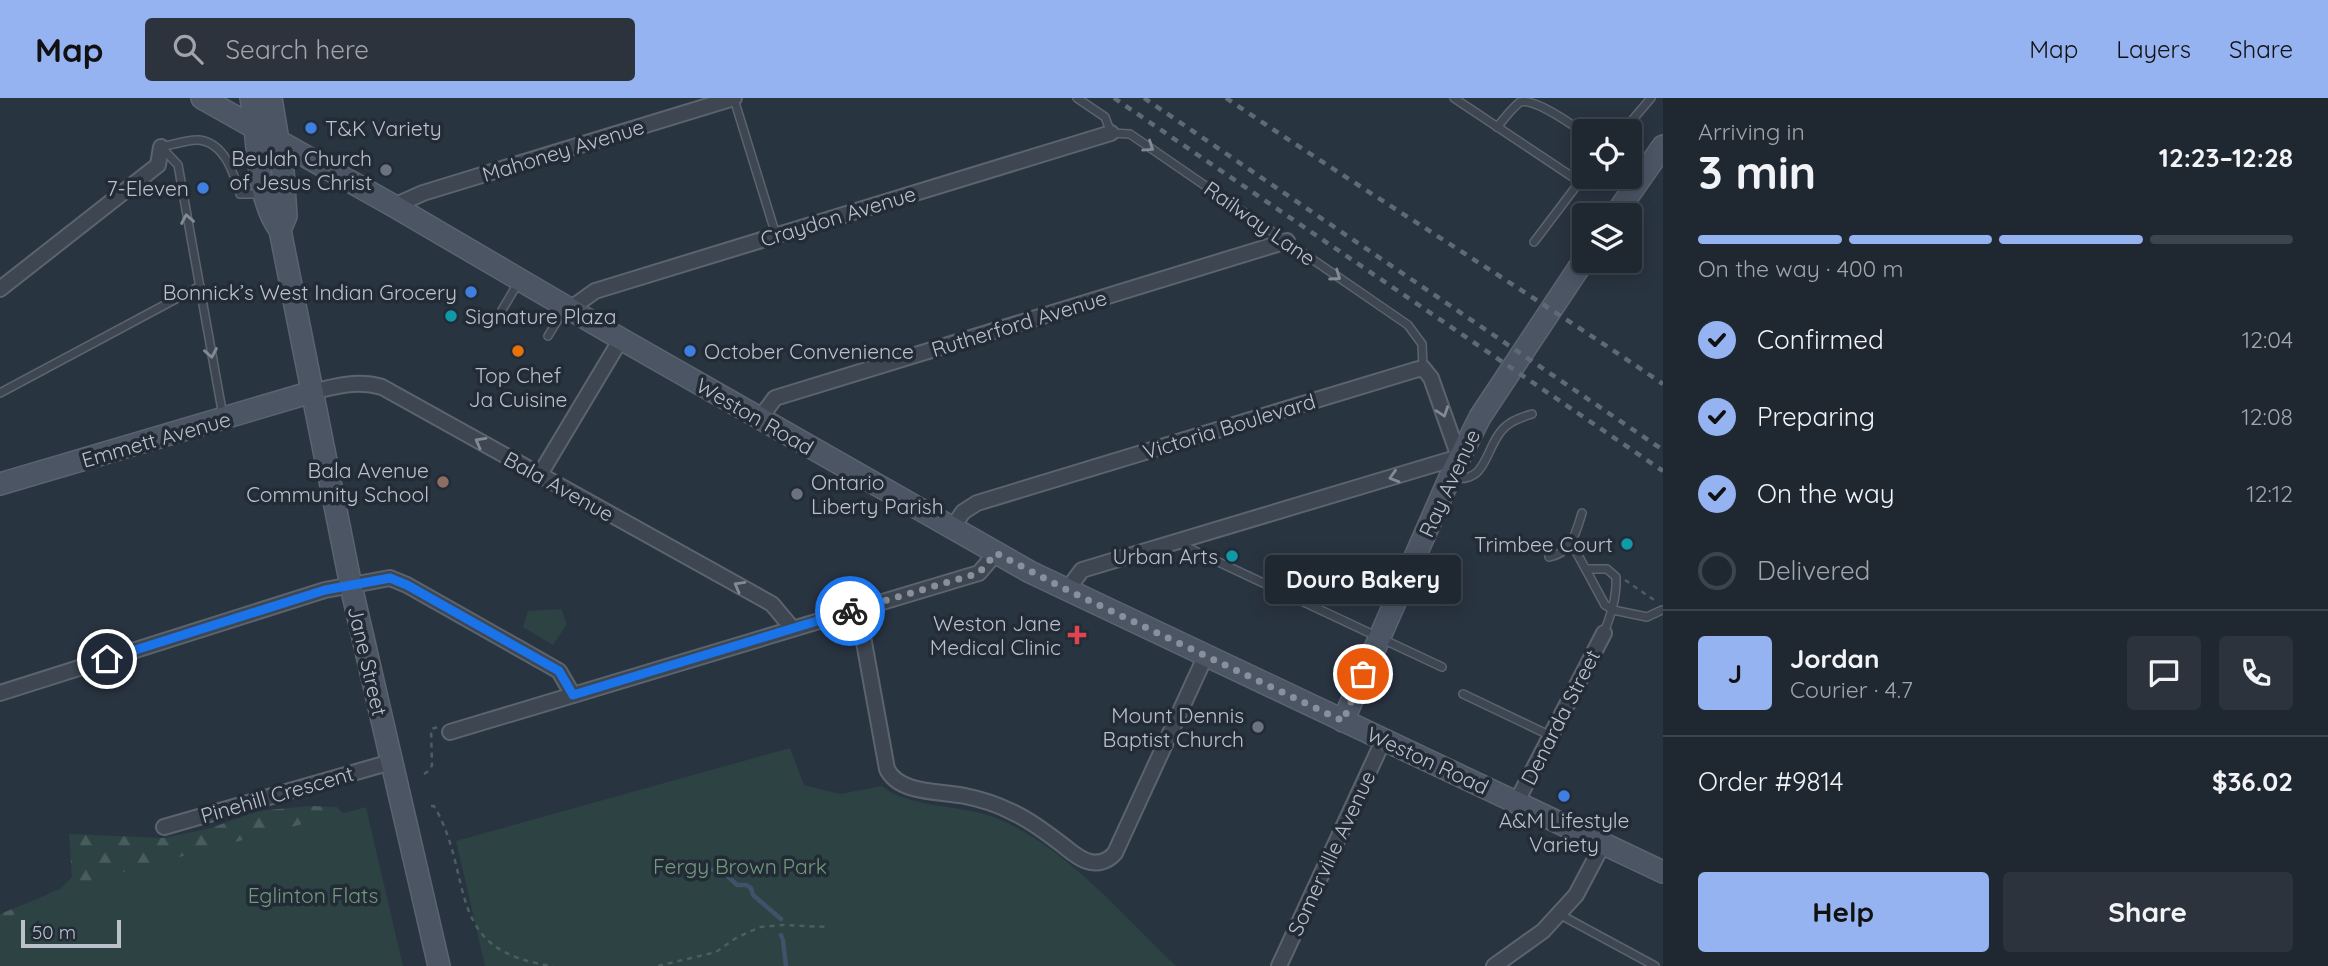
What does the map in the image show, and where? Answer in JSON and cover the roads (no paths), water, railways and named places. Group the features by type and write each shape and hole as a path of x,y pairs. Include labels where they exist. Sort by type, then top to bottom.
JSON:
{"main road":[{"name":"Weston Road","path":"202,98 996,553 1067,590 1663,872"},
{"name":"Jane Street","path":"251,98 264,194 272,220 280,230 351,586 439,966"},
{"name":"Jane Street","path":"271,98 279,140 286,216 280,230"},
{"path":"1623,203 1663,146"},
{"name":"Ray Avenue","path":"1343,721 1459,457 1501,383 1575,273"},
{"name":"Emmett Avenue","path":"0,484 312,392"}],"street":[{"name":"Mahoney Avenue","path":"394,206 423,193 734,98"},
{"name":"Craydon Avenue","path":"570,309 595,291 1111,132"},
{"path":"0,289 158,165 161,147"},
{"name":"Rutherford Avenue","path":"760,418 775,398 1287,241"},
{"path":"539,476 621,339"},
{"path":"1067,590 1082,570 1459,457 1431,378 1423,368"},
{"name":"Victoria Boulevard","path":"952,528 963,512 977,503 1423,368"},
{"name":"Bala Avenue","path":"312,392 348,384 373,384 382,387 772,604 792,628"},
{"path":"450,732 979,573 996,553"},
{"path":"0,693 325,590 395,579 559,671 573,695"},
{"path":"858,609 890,776 911,787 964,795 1005,809 1040,828 1085,861 1096,863 1110,859 1115,853 1206,655"},
{"name":"Denarda Street","path":"1517,801 1604,633"},
{"name":"Somerville Avenue","path":"1279,966 1383,741"},
{"name":"Pinehill Crescent","path":"164,827 391,762"},
{"path":"1494,966 1543,930 1576,895 1603,844"}],"lane":[{"path":"734,98 776,235"},
{"path":"1077,98 1105,117 1111,132"},
{"path":"1454,98 1572,173"},
{"path":"1633,119 1651,98"},
{"path":"1497,127 1521,100 1528,99 1538,100 1572,124"},
{"name":"Railway Lane","path":"1111,132 1130,134 1408,325 1422,344 1423,368"},
{"path":"161,147 192,141 206,142 214,146 231,165 240,194 264,194"},
{"path":"161,147 178,165 223,419"},
{"path":"1534,242 1574,189"},
{"path":"502,310 520,279"},
{"path":"0,393 200,286"},
{"path":"548,336 559,318 570,309"},
{"path":"1450,477 1464,480 1478,473 1500,432 1516,419 1532,414"},
{"path":"1549,557 1557,556 1572,544 1582,513"},
{"path":"1175,542 1442,667"},
{"path":"1572,544 1605,604 1613,610 1647,617 1663,608"},
{"path":"1586,569 1607,569 1616,577 1613,610 1604,633"},
{"path":"1463,694 1550,736"},
{"path":"1559,914 1655,966"}],"waterway":[{"path":"658,860 723,872 737,885 751,888 753,895 781,919"},
{"path":"781,935 786,966"}],"railway":[{"path":"1114,98 1663,471"},
{"path":"1144,98 1663,450"},
{"path":"1226,98 1663,384"}],"place":[{"name":"T&K Variety","path":"311,128"},
{"name":"Beulah Church of Jesus Christ","path":"386,170"},
{"name":"7-Eleven","path":"203,188"},
{"name":"Bonnick’s West Indian Grocery","path":"471,292"},
{"name":"Signature Plaza","path":"451,316"},
{"name":"Top Chef Ja Cuisine","path":"518,351"},
{"name":"October Convenience","path":"690,351"},
{"name":"Bala Avenue Community School","path":"443,482"},
{"name":"Ontario Liberty Parish","path":"797,494"},
{"name":"Trimbee Court","path":"1627,544"},
{"name":"Urban Arts","path":"1232,556"},
{"name":"Weston Jane Medical Clinic","path":"1077,635"},
{"name":"Douro Bakery","path":"1363,674"},
{"name":"Mount Dennis Baptist Church","path":"1258,727"},
{"name":"A&M Lifestyle Variety","path":"1564,796"}],"park label":[{"name":"Fergy Brown Park","path":"740,866"},
{"name":"Eglinton Flats","path":"313,895"}]}
